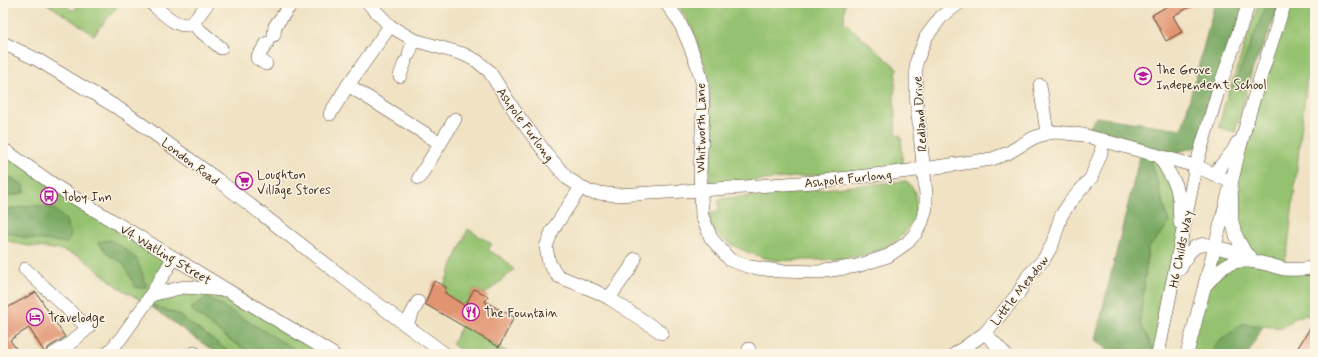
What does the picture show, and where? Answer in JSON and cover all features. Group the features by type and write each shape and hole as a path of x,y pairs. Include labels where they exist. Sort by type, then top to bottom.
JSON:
{"street":[{"path":"151,3 175,22 187,25 193,22 208,3"},
{"path":"266,64 257,58 292,3"},
{"name":"Ashpole Furlong","path":"368,3 390,26 414,40 463,54 477,60 489,71 545,152 567,178 589,192 617,195 701,190 813,182 924,169 992,159 1008,153 1033,138 1047,133 1070,133 1103,140 1196,166 1232,182"},
{"name":"Whitworth Lane","path":"666,3 679,22 690,46 698,66 702,82 703,111 700,173 701,190"},
{"name":"Redland Drive","path":"924,169 916,94 916,63 926,37 941,17 959,3"},
{"name":"H6 Childs Way","path":"1158,354 1182,242 1196,166 1218,91 1249,3"},
{"path":"1246,254 1232,222 1232,182 1235,152 1246,124 1262,70 1285,3"},
{"path":"193,22 198,29 221,48"},
{"path":"330,114 348,85 390,26"},
{"path":"400,76 414,40"},
{"name":"London Road","path":"3,43 38,60 126,113 218,180 445,354"},
{"path":"348,85 440,143"},
{"path":"1040,85 1047,133"},
{"path":"419,178 455,119"},
{"name":"Little Meadow","path":"955,354 985,333 1018,294 1028,276 1044,259 1052,245 1061,216 1070,202 1091,178 1101,153 1103,140"},
{"name":"V4 Watling Street","path":"3,149 60,189 173,259 333,354"},
{"path":"1214,174 1235,152"},
{"path":"1160,157 1176,185 1179,200 1182,242"},
{"path":"701,190 702,216 706,227 711,238 730,260 750,267 779,271 826,271 857,266 888,256 908,242 922,222 926,208 924,169"},
{"path":"1187,354 1205,287 1214,245 1232,182"},
{"path":"581,187 552,231 546,247 549,263 558,276 596,290 662,333"},
{"path":"1173,282 1188,254 1195,247 1204,244 1214,245 1246,254 1264,264"},
{"path":"111,353 151,295 173,259"},
{"path":"609,298 630,270 635,259"},
{"path":"1205,287 1214,274 1225,264 1242,261 1264,264 1283,269 1315,268"},
{"path":"24,269 88,328 68,345 53,354"},
{"path":"151,295 184,287 225,290"},
{"path":"406,325 418,302"},
{"name":"Little Meadow","path":"985,333 1004,354"}],"green space":[{"path":"46,3 62,3 73,11 80,3 120,3 94,35"},
{"path":"677,3 845,3 844,22 897,68 894,96 896,135 901,136 903,167 710,185 708,156 710,102 709,80 694,32"},
{"path":"1215,3 1250,3 1203,145 1160,157 1149,154 1169,224 1148,248 1140,322 1156,354 1105,354 1107,349 1095,340 1141,151 1083,135 1096,117 1182,129"},
{"path":"1259,3 1281,3 1253,68 1235,132 1219,127 1224,106"},
{"path":"1267,3 1280,3 1272,26 1252,70 1240,91 1233,87"},
{"path":"1285,3 1315,3 1315,41 1308,69 1288,247 1283,269 1315,268 1315,314 1297,317 1282,328 1242,324 1215,345 1212,354 1186,354 1214,245 1245,254 1237,238 1231,182"},
{"path":"3,149 173,259 152,294 225,290 333,354 303,354 206,297 230,340 253,354 233,354 177,314 146,303 121,289 81,257 61,250 22,245 3,239 3,231 27,238 16,207 3,210 3,195 11,196 25,192 24,186 3,173","holes":["98,242 137,259 136,287 123,263 110,256"]},
{"path":"1149,153 1176,185 1182,242 1156,354 1140,323 1148,248 1169,223"},
{"path":"3,173 24,186 25,192 11,196 3,195"},
{"path":"906,181 914,190 916,211 906,231 895,241 881,249 866,254 849,257 817,260 774,260 759,256 734,246 719,236 713,229 709,214 719,211 719,199"},
{"path":"33,205 53,208 66,220 71,235 67,243 27,238 3,231 3,210"},
{"path":"468,229 492,244 488,250 504,259 514,270 485,294 474,289 465,306 445,293 446,287 444,285"},
{"path":"110,240 121,246 137,259 147,287 136,288 123,263 110,256 98,242"},
{"path":"207,297 303,354 253,354 230,340 190,309"},
{"path":"146,303 177,314 233,354 218,354"},
{"path":"1242,324 1263,326 1248,354 1212,354 1215,345"},
{"path":"462,325 507,352 505,354 465,354 452,344"}],"building":[{"path":"1173,3 1197,3 1173,16 1182,32 1166,41 1152,15"},
{"name":"The Fountain","path":"434,281 446,287 445,293 465,306 474,289 488,296 485,302 514,317 499,347 425,304"},
{"name":"Travelodge","path":"36,292 65,337 49,347 45,353 29,328 10,340 17,350 10,354 3,354 3,310"},
{"path":"1315,320 1315,354 1294,354"}],"place":[{"name":"The Grove Independent School","path":"1143,76"},
{"name":"Loughton Village Stores","path":"244,181"},
{"name":"Toby Inn","path":"49,196"},
{"name":"The Fountain","path":"471,312"},
{"name":"Travelodge","path":"35,317"}]}
